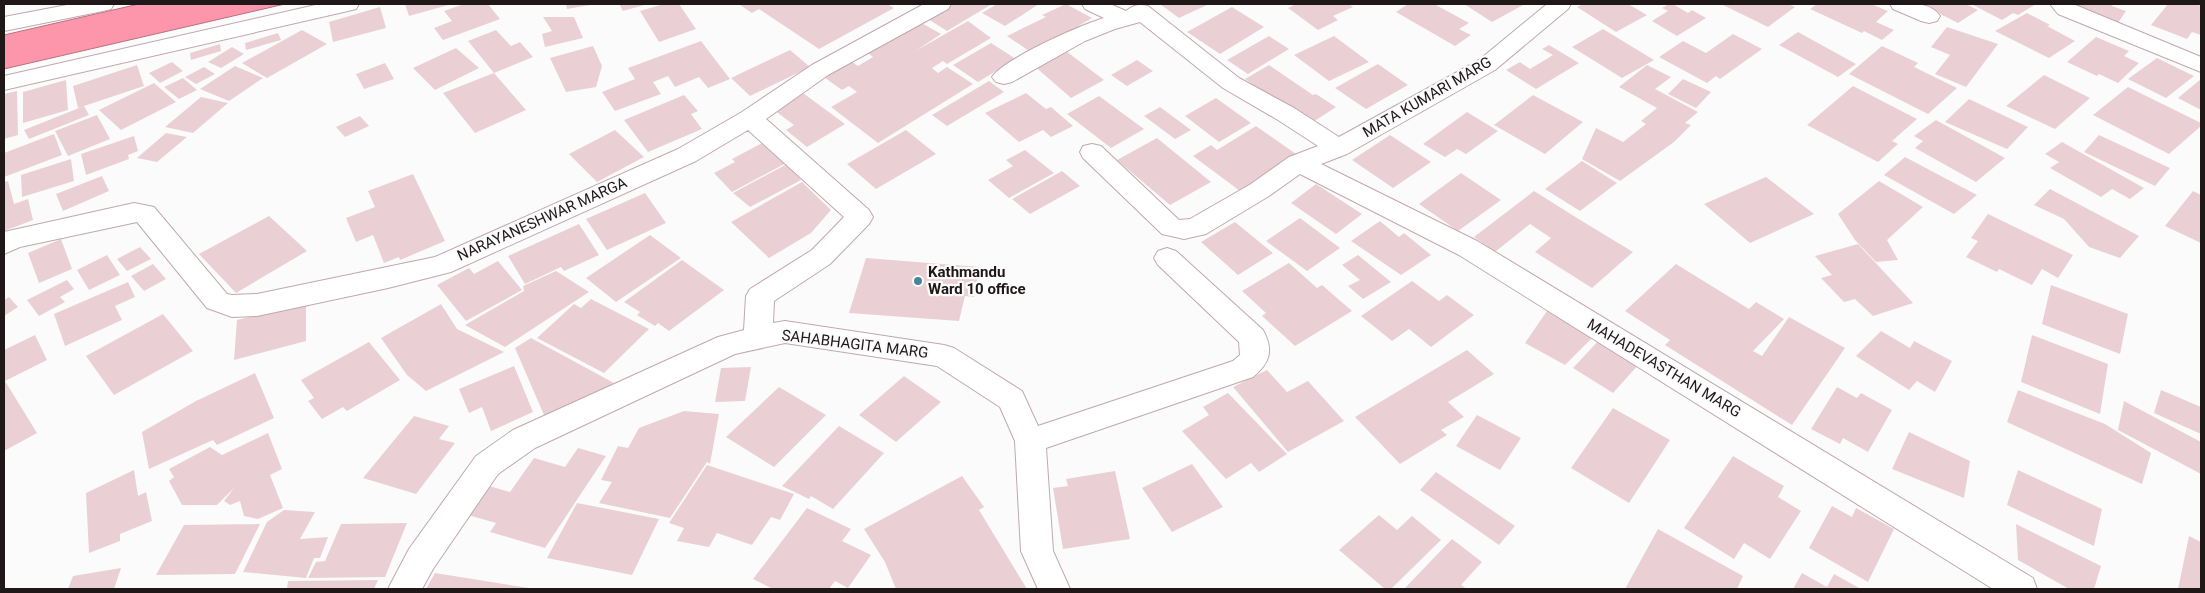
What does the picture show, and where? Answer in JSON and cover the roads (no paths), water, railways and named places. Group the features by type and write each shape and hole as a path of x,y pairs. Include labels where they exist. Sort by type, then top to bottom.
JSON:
{"street":[{"path":"4,24 103,4"},
{"path":"4,83 348,4"},
{"name":"NARAYANESHWAR MARGA","path":"4,244 13,240 134,212 145,214 217,300 232,306 257,305 388,278 440,265 687,155 750,118 820,70 940,4"},
{"path":"1094,4 1123,19"},
{"name":"MATA KUMARI MARG","path":"1092,152 1171,227 1184,230 1197,227 1260,190 1298,163 1338,148 1486,65 1560,4"},
{"path":"1901,4 1929,16"},
{"path":"2061,4 2066,9 2201,65"},
{"path":"1004,77 1057,45 1086,34 1096,27 1123,19 1131,19 1140,11 1232,83 1286,114 1338,148"},
{"path":"750,118 860,217 821,257 760,296 758,337"},
{"name":"MAHADEVASTHAN MARG","path":"1298,163 1468,248 2021,589"},
{"path":"1030,441 1243,369 1254,361 1253,338 1167,258"},
{"name":"SAHABHAGITA MARG","path":"404,589 421,559 487,465 524,439 728,345 785,332 944,356 1012,398 1030,441 1037,551 1054,589"}],"place":[{"name":"Kathmandu Ward 10 office","path":"918,281"}]}
